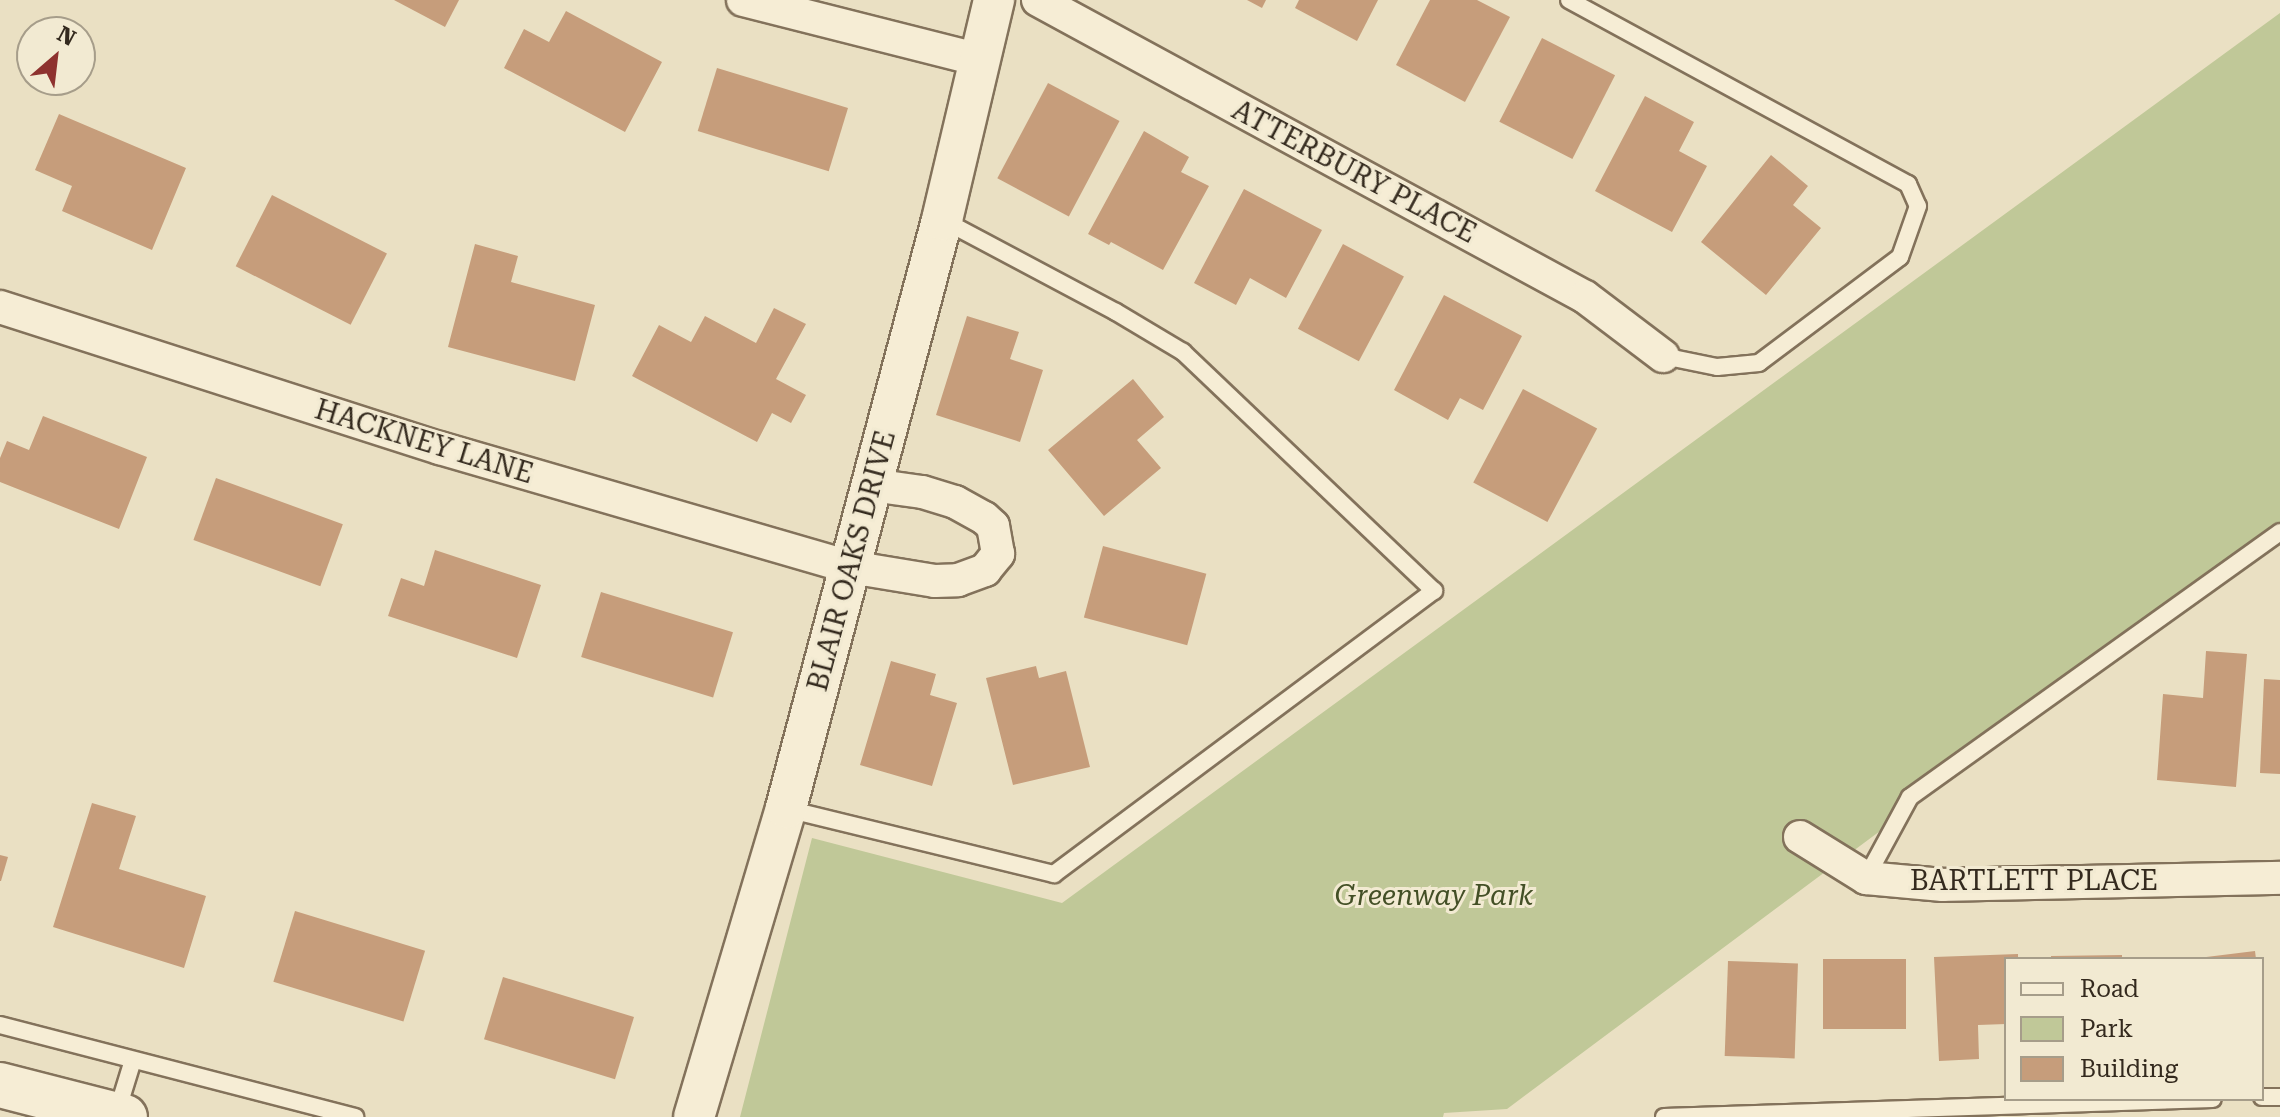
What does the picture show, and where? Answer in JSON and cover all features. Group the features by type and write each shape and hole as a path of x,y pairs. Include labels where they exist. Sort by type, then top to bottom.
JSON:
{"main road":[{"path":"0,1085 119,1116"}],"street":[{"path":"743,0 977,59"},
{"name":"BLAIR OAKS DRIVE","path":"694,1117 786,808 942,220 977,59 994,0"},
{"name":"ATTERBURY PLACE","path":"1038,0 1585,297 1663,356"},
{"name":"HACKNEY LANE","path":"0,307 440,448 850,567 935,581 958,580 985,570 998,554 993,526 984,518 933,495 872,485"},
{"name":"BARTLETT PLACE","path":"1800,837 1866,878 1943,885 2280,878"}],"lane":[{"path":"1569,0 1908,184 1918,206 1900,257 1759,363 1717,367 1663,356"},
{"path":"786,808 1054,874 1434,591 1183,352 1116,312 942,220"},
{"path":"1866,878 1910,797 2280,532"},
{"path":"0,1025 355,1117"},
{"path":"119,1116 133,1060"},
{"path":"1664,1117 2152,1101"}],"green space":[{"name":"Greenway Park","path":"2280,13 2280,533 1507,1109 1444,1113 1443,1117 740,1117 812,838 1062,903"}],"building":[{"path":"394,0 459,0 445,27"},
{"path":"1247,0 1266,0 1262,8"},
{"path":"1299,0 1378,0 1357,41 1295,8"},
{"path":"1430,0 1477,0 1510,17 1465,102 1396,65"},
{"path":"566,11 662,62 625,132 504,68 524,29 549,42"},
{"path":"1542,38 1615,75 1572,159 1499,122"},
{"path":"717,68 848,108 829,171 698,131"},
{"path":"1048,83 1120,121 1069,216 997,178"},
{"path":"1645,96 1694,122 1679,151 1707,166 1672,232 1595,191"},
{"path":"59,114 186,168 152,250 62,211 72,186 35,170"},
{"path":"1144,131 1189,157 1181,172 1209,186 1163,270 1111,242 1109,245 1088,234"},
{"path":"1771,155 1808,186 1793,205 1821,228 1766,295 1701,242"},
{"path":"1244,189 1322,230 1286,298 1250,278 1236,305 1194,283"},
{"path":"272,195 387,254 351,325 236,266"},
{"path":"475,244 518,256 511,282 595,305 575,381 448,347"},
{"path":"1343,244 1404,276 1359,361 1298,329"},
{"path":"1444,295 1522,336 1483,410 1460,398 1448,420 1394,390"},
{"path":"774,308 806,324 776,379 806,395 791,423 772,413 757,442 632,376 659,325 691,342 705,316 756,343"},
{"path":"967,316 1019,332 1010,359 1043,370 1020,442 936,415"},
{"path":"1133,379 1164,417 1137,440 1161,468 1104,516 1048,450"},
{"path":"1523,389 1597,428 1547,522 1473,483"},
{"path":"43,416 147,457 119,529 0,482 0,458 7,441 29,450"},
{"path":"216,478 343,524 320,586 193,540"},
{"path":"1103,546 1206,574 1187,645 1084,617"},
{"path":"435,550 541,585 517,658 388,616 401,578 424,586"},
{"path":"601,592 733,632 713,697 581,657"},
{"path":"2206,651 2247,654 2236,787 2157,780 2163,694 2203,698"},
{"path":"891,661 936,674 930,695 957,703 932,786 860,765"},
{"path":"1036,666 1039,678 1066,671 1090,767 1013,785 986,678"},
{"path":"2264,679 2280,680 2280,774 2260,773"},
{"path":"92,803 136,816 119,869 206,896 184,968 53,927"},
{"path":"0,855 8,857 1,881 0,881"},
{"path":"295,911 425,951 403,1022 273,982"},
{"path":"2255,951 2256,957 2206,957"},
{"path":"2018,954 2018,957 2004,957 2004,1024 1978,1025 1979,1059 1939,1061 1934,957"},
{"path":"2122,955 2122,957 2051,957"},
{"path":"1823,959 1906,959 1906,1029 1823,1029"},
{"path":"1728,961 1798,963 1795,1058 1725,1056"},
{"path":"503,977 634,1017 615,1079 484,1039"}]}
